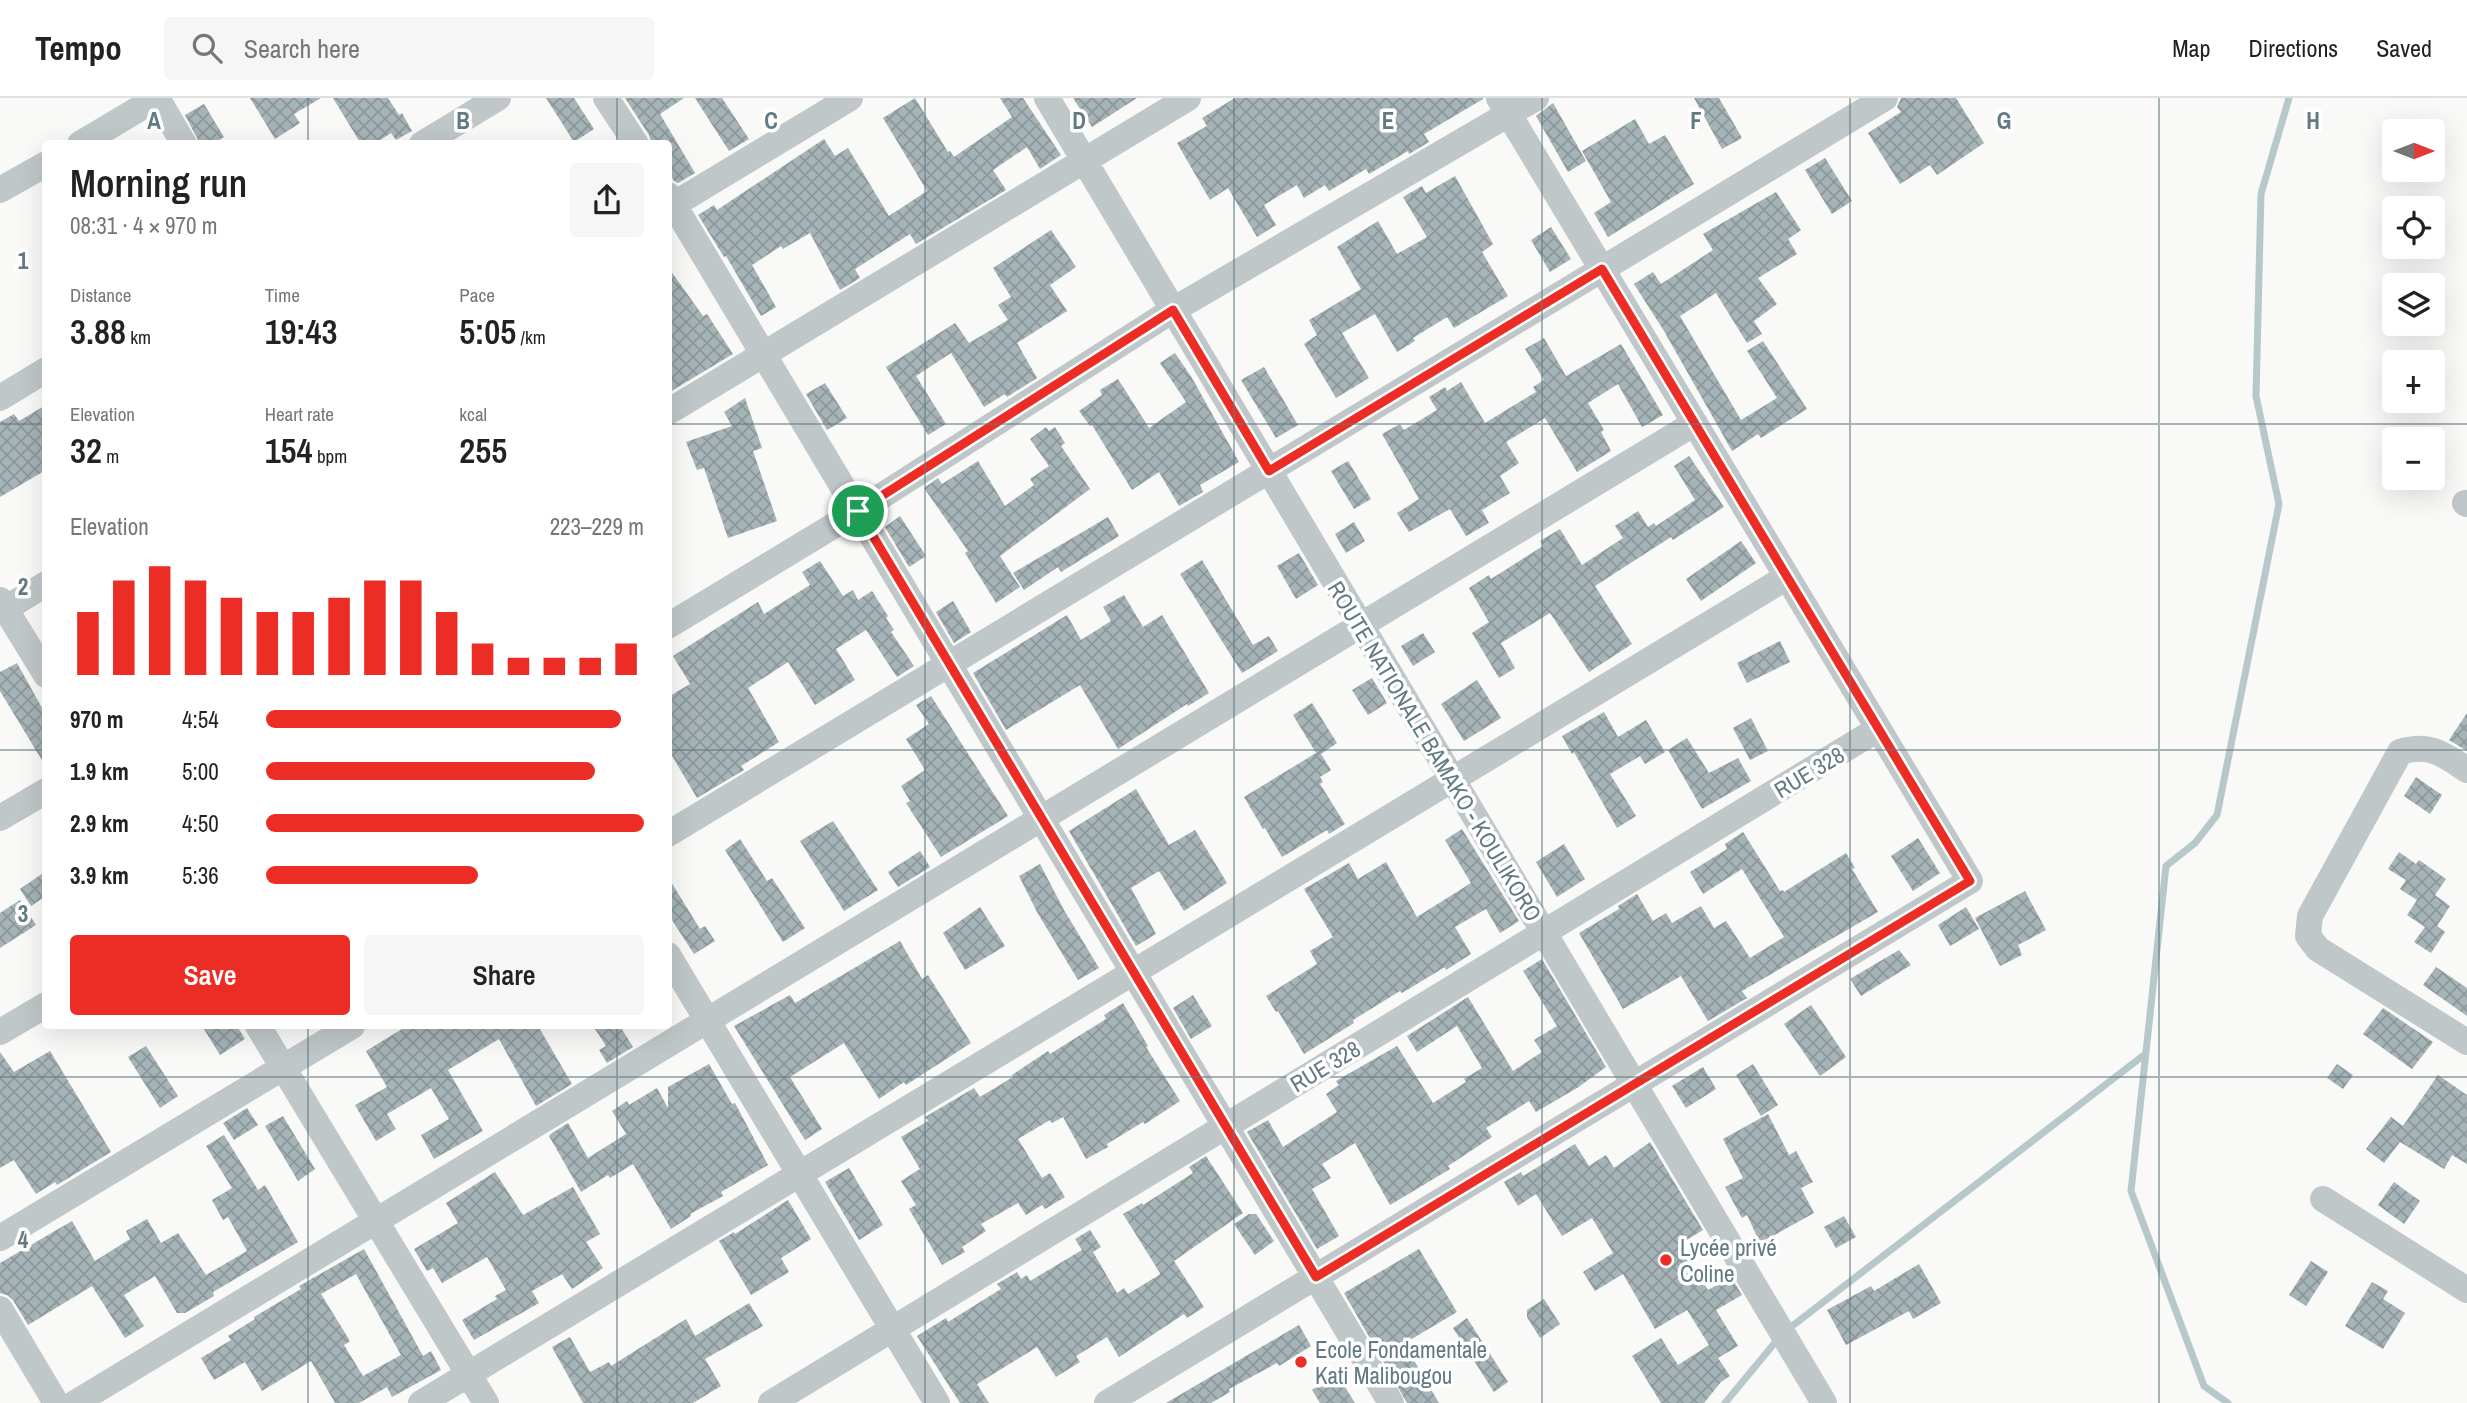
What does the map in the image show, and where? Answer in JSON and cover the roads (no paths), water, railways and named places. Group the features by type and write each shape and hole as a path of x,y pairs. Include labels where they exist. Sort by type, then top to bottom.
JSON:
{"street":[{"path":"87,140 157,98 182,140"},
{"path":"429,140 498,98"},
{"path":"606,98 633,140"},
{"path":"672,201 850,98"},
{"name":"ROUTE NATIONALE BAMAKO - KOULIKORO","path":"1047,98 1824,1403"},
{"path":"672,410 1188,98"},
{"path":"672,624 858,511 1173,310 1504,106 1536,98"},
{"path":"672,832 1885,98"},
{"path":"1107,1403 1970,881 1504,106"},
{"path":"0,190 42,166"},
{"path":"672,204 1391,1403"},
{"path":"0,398 42,372"},
{"path":"75,1403 1695,423"},
{"path":"421,1403 1787,577"},
{"path":"42,586 2,607 42,669"},
{"name":"RUE 328","path":"771,1403 1878,729"},
{"path":"2467,770 2439,751 2414,748 2400,752 2310,916 2308,936 2318,948 2467,1042"},
{"path":"0,818 42,793"},
{"path":"672,962 936,1403"},
{"path":"0,1032 42,1007"},
{"path":"260,1029 486,1403"},
{"path":"0,1238 347,1029"},
{"path":"2323,1199 2467,1290"},
{"path":"0,1309 56,1403"}],"waterway":[{"path":"2228,1403 2204,1386 2131,1191 2166,866 2195,843 2217,815 2279,504 2256,396 2261,194 2289,98"},
{"path":"1787,1330 2144,1055"},
{"path":"1725,1403 1778,1339"}],"place":[{"name":"Lycée privé Coline","path":"1666,1260"},
{"name":"Ecole Fondamentale Kati Malibougou","path":"1301,1362"}]}
